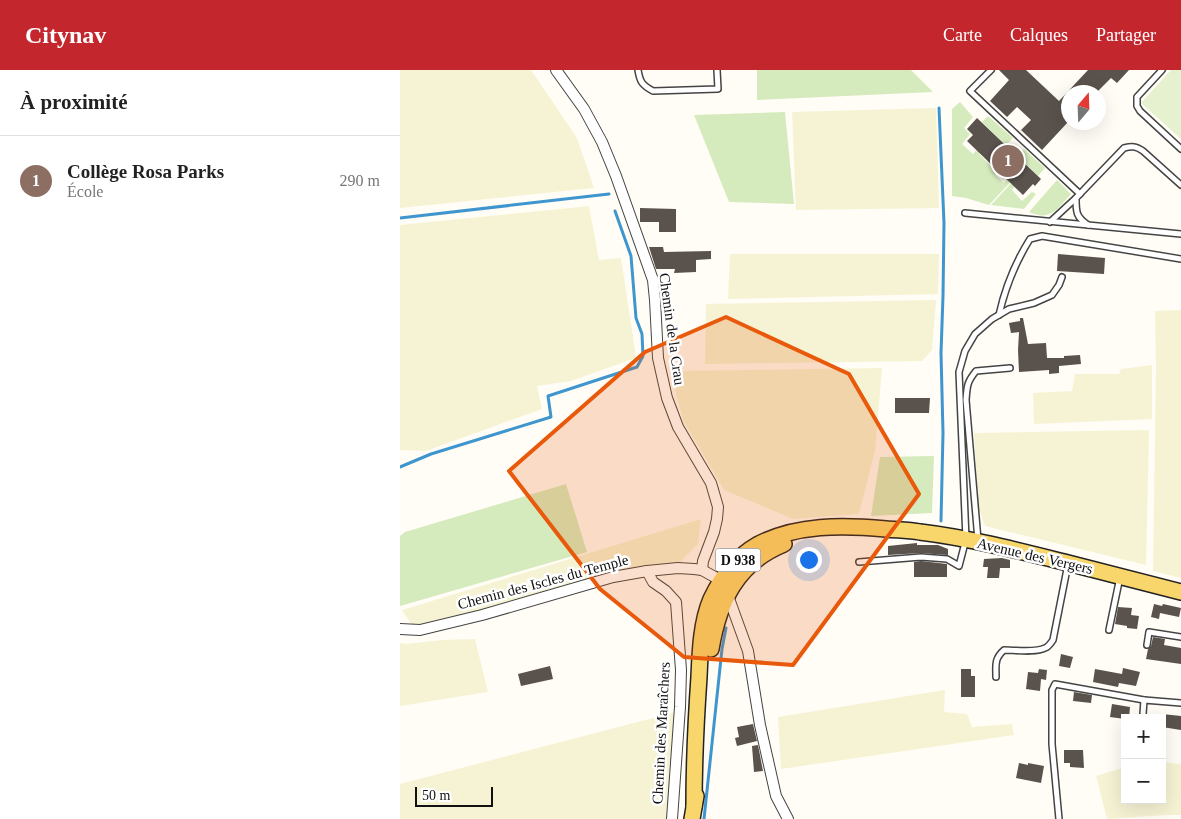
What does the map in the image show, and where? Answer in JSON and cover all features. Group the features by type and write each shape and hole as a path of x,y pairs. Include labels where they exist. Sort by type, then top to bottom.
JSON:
{"main road":[{"name":"D 938","path":"693,812 700,772 714,630 730,567 756,546 787,533 818,528 842,527 886,529"},
{"name":"Avenue des Vergers","path":"886,529 918,531 972,541 1181,592"},
{"name":"D 938","path":"693,812 696,706 700,656 707,611 711,599 724,588 734,583 752,563 764,554 788,542 818,535 886,529"}],"street":[{"name":"Chemin de la Crau","path":"556,70 584,108 602,142 653,280 658,358 667,398 678,427 711,483 718,507 717,519 703,561 702,570"},
{"name":"Chemin des Iscles du Temple","path":"400,629 420,630 482,615 613,577 646,571 686,568 702,570 724,588"},
{"name":"Chemin des Maraîchers","path":"646,571 652,582 666,591 676,602 677,611 681,670 672,819"},
{"path":"724,588 748,651 760,725 776,796 788,819"}],"lane":[{"path":"638,70 640,81 646,88 653,91 718,89 717,70"},
{"path":"991,70 970,91 1078,196"},
{"path":"1162,70 1140,93 1137,106 1181,149"},
{"path":"1050,222 1124,148 1131,146 1143,151 1181,185"},
{"path":"1078,196 1076,210 1079,219 1088,225"},
{"path":"965,213 1181,234"},
{"path":"999,314 1005,291 1030,239 1042,236 1181,260"},
{"path":"972,541 959,372 965,352 974,334 992,318 1052,295 1059,286 1062,277"},
{"path":"859,562 921,558 947,560 959,566 972,541 966,387 976,371 1010,368"},
{"path":"996,677 996,660 1004,650 1044,649 1053,640 1068,563"},
{"path":"1108,630 1120,577"},
{"path":"1147,645 1149,632 1181,637"},
{"path":"1058,819 1052,744 1052,690 1055,684 1144,700 1181,703"},
{"path":"1143,714 1144,700"}],"highlighted area":[{"path":"726,317 849,374 919,494 793,665 684,657 600,589 509,471 645,352"}],"shaded area":[{"path":"400,70 531,70 577,138 594,188 400,208"},
{"path":"936,108 939,208 796,210 792,112"},
{"path":"589,206 599,260 621,258 636,358 571,381 537,386 542,409 426,451 400,450 400,225"},
{"path":"730,254 939,254 938,294 728,299"},
{"path":"936,300 932,350 922,361 705,364 706,304"},
{"path":"1181,310 1181,578 1153,571 1155,311"},
{"path":"1152,365 1152,419 1034,424 1033,393 1072,391 1075,374 1119,374 1121,369"},
{"path":"882,368 875,451 859,514 793,519 724,490 683,420 670,371"},
{"path":"1149,430 1146,565 985,526 978,506 974,433"},
{"path":"701,519 698,544 680,562 645,566 427,625 412,625 402,610"},
{"path":"475,639 488,692 400,706 400,643"},
{"path":"945,690 944,712 967,714 972,727 1012,724 1014,735 781,769 778,717"},
{"path":"676,712 667,819 400,819 400,784"},
{"path":"1166,762 1181,764 1181,815 1107,819 1096,776 1121,768 1121,804 1166,804"}],"green space":[{"path":"757,70 911,70 933,92 757,100"},
{"path":"1171,70 1181,70 1181,139 1141,103"},
{"path":"960,102 973,117 964,128 970,134 962,144 973,154 982,144 985,147 979,154 991,166 998,159 1004,165 995,175 1004,183 1013,174 1016,176 989,205 952,196 952,109"},
{"path":"785,112 794,204 729,202 694,115"},
{"path":"988,116 1013,138 1006,145 982,122"},
{"path":"1024,149 1045,168 1038,176 1018,156"},
{"path":"1017,177 1020,180 1012,190 1022,201 1032,192 1036,194 1024,209 991,205"},
{"path":"1057,180 1071,194 1058,208 1049,214 1037,215 1029,212"},
{"path":"934,456 932,513 871,516 880,457"},
{"path":"566,484 587,552 400,606 400,536 405,532"}],"building":[{"path":"999,70 1026,70 1059,101 1061,99 1061,130 1042,150 1021,130 1031,120 1017,107 1007,117 990,101 1009,80"},
{"path":"1088,70 1129,70 1117,83 1111,78 1104,85 1074,85"},
{"path":"977,118 1041,179 1035,186 1033,184 1023,195 967,141 973,135 967,129"},
{"path":"640,208 676,209 676,232 659,232 659,222 640,222"},
{"path":"649,247 663,247 664,252 711,251 711,259 696,260 696,272 674,273 675,269 656,269"},
{"path":"1058,254 1105,258 1104,274 1057,271"},
{"path":"1020,318 1023,318 1028,344 1046,343 1047,358 1064,358 1064,356 1080,355 1081,364 1059,366 1059,373 1049,374 1049,370 1019,372 1019,332 1011,333 1009,323 1020,321"},
{"path":"895,398 930,398 929,413 895,413"},
{"path":"917,543 917,545 938,545 948,549 948,555 921,553 888,555 888,546"},
{"path":"1002,558 1010,560 1010,568 1000,568 999,578 987,578 988,567 983,567 984,559"},
{"path":"914,562 947,564 947,577 914,577"},
{"path":"1154,604 1181,608 1179,617 1160,613 1159,619 1151,617"},
{"path":"1118,607 1132,608 1131,615 1139,616 1137,629 1115,624"},
{"path":"1153,637 1165,639 1164,645 1181,648 1181,664 1146,659"},
{"path":"1061,654 1073,657 1070,668 1059,666"},
{"path":"550,666 553,679 521,686 518,674"},
{"path":"1123,668 1140,672 1136,686 1119,683 1118,687 1093,682 1095,669 1122,674"},
{"path":"961,669 971,669 971,676 975,676 975,697 961,697"},
{"path":"1039,669 1047,670 1046,680 1041,679 1040,691 1026,689 1028,672 1038,673"},
{"path":"1074,692 1092,695 1091,703 1073,701"},
{"path":"1112,704 1130,707 1129,714 1121,714 1121,718 1110,717"},
{"path":"1166,714 1181,716 1181,730 1166,728"},
{"path":"753,724 757,741 737,746 735,738 739,737 737,727"},
{"path":"758,745 763,771 754,772 752,746"},
{"path":"1064,750 1083,750 1084,768 1070,767 1070,763 1064,763"},
{"path":"1019,763 1044,766 1041,783 1016,778"}],"waterway":[{"path":"939,108 944,223 941,353 943,433 941,521"},
{"path":"400,218 609,194"},
{"path":"400,467 431,454 551,417 548,396 637,367 643,356 642,334 636,318 631,256 615,211"},
{"path":"704,819 722,649 726,628"}],"place":[{"name":"Collège Rosa Parks","path":"1008,161"}]}
